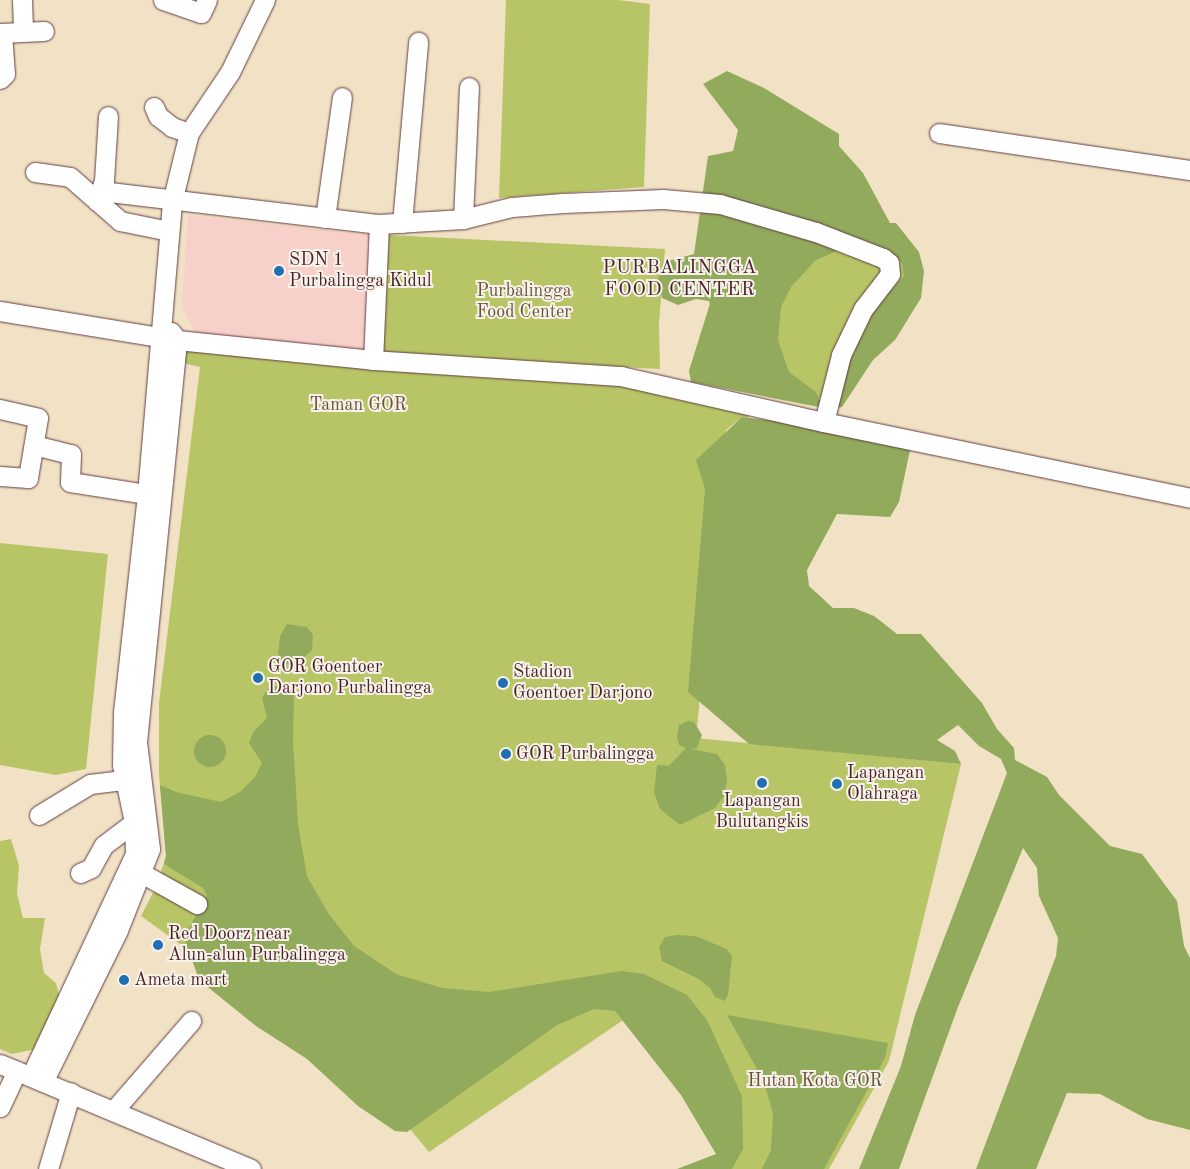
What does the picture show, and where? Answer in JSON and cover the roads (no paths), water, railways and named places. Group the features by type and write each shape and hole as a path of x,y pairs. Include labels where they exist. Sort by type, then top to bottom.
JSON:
{"street":[{"path":"22,0 23,31"},
{"path":"164,0 201,13 207,0"},
{"path":"0,1107 87,976 111,928 143,874 150,849 150,832 137,742 167,333 169,231 172,202 188,132 230,72 265,0"},
{"path":"0,79 5,74 1,33 44,31"},
{"path":"402,223 418,42"},
{"path":"463,219 469,87"},
{"path":"325,218 342,97"},
{"path":"154,107 158,116 172,127 188,132"},
{"path":"99,196 108,116"},
{"path":"938,133 1190,170"},
{"path":"35,172 70,177 99,196 120,221 169,231"},
{"path":"99,196 379,224 463,219 512,207 663,199 720,204 834,238 883,258 889,263 890,274 862,309 841,355 824,422"},
{"path":"373,360 379,224"},
{"path":"0,311 373,360 621,376 824,422 1190,498"},
{"path":"111,928 135,854 134,822 125,780 123,712 167,333"},
{"path":"0,409 36,417 34,445 28,478 0,476"},
{"path":"34,445 71,454 70,482 147,494"},
{"path":"39,815 90,784 125,780"},
{"path":"80,873 91,868 109,841 134,822"},
{"path":"143,874 197,904"},
{"path":"114,1110 191,1021"},
{"path":"23,1073 248,1168"},
{"path":"48,1169 71,1092"}],"place":[{"name":"SDN 1 Purbalingga Kidul","path":"279,271"},
{"name":"GOR Goentoer Darjono Purbalingga","path":"258,678"},
{"name":"Stadion Goentoer Darjono","path":"503,683"},
{"name":"GOR Purbalingga","path":"506,754"},
{"name":"Lapangan Bulutangkis","path":"762,783"},
{"name":"Lapangan Olahraga","path":"837,784"},
{"name":"Red Doorz near Alun-alun Purbalingga","path":"158,945"},
{"name":"Ameta mart","path":"124,980"}],"district":[{"name":"PURBALINGGA FOOD CENTER","path":"680,280"}],"park label":[{"name":"Purbalingga Food Center","path":"524,302"},
{"name":"Taman GOR","path":"358,405"},
{"name":"Hutan Kota GOR","path":"815,1081"}]}
